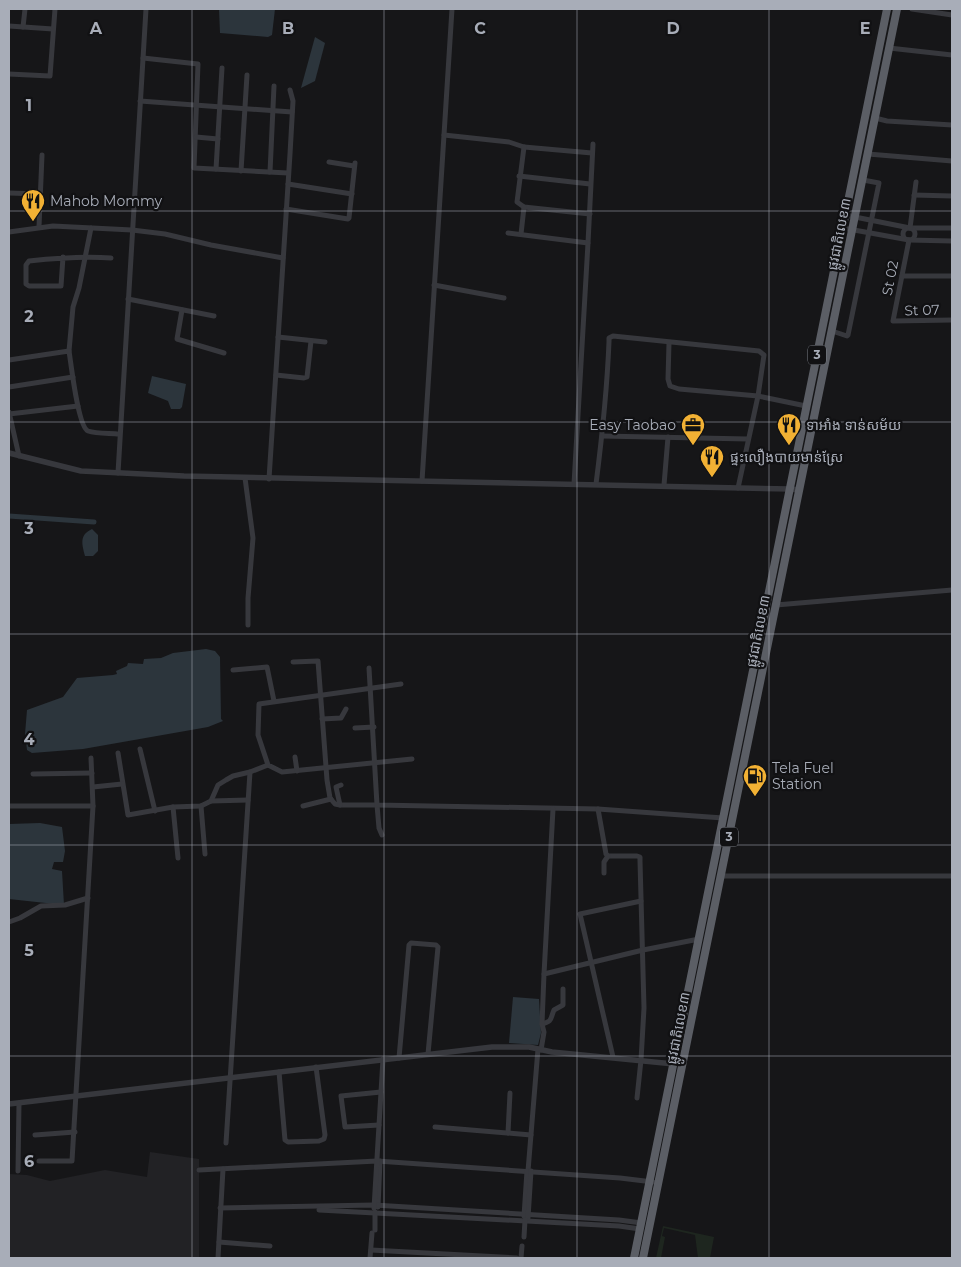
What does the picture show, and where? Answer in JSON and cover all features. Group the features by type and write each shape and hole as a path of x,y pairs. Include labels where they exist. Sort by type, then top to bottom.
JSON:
{"highway":[{"name":"ផ្លូវជាតិលេខ៣","path":"634,1258 887,9"},
{"name":"ផ្លូវជាតិលេខ៣","path":"643,1258 897,9"}],"street":[{"path":"23,27 25,9"},
{"path":"9,74 50,76 55,9"},
{"path":"118,473 146,9"},
{"path":"422,481 452,9"},
{"path":"912,9 952,14"},
{"path":"9,26 53,29"},
{"path":"889,48 952,54"},
{"path":"143,58 198,64 194,168 288,173"},
{"path":"216,169 222,68"},
{"path":"241,170 247,76"},
{"path":"270,172 274,86"},
{"path":"269,478 293,101 290,90"},
{"path":"140,101 292,112"},
{"path":"875,118 887,121 952,125"},
{"path":"444,135 509,142 524,147 592,153"},
{"path":"196,137 218,139"},
{"path":"574,484 593,144"},
{"path":"524,147 517,202 524,207 590,214"},
{"path":"868,154 952,161"},
{"path":"39,227 42,155"},
{"path":"286,209 348,219 355,164 329,162"},
{"path":"519,176 590,184"},
{"path":"832,331 847,336 848,334 870,233 879,183 862,180"},
{"path":"910,228 916,182"},
{"path":"288,184 352,194"},
{"path":"9,193 40,194"},
{"path":"914,195 952,196"},
{"path":"521,234 524,207"},
{"path":"845,216 910,228 952,228"},
{"path":"9,232 53,226 132,230 165,234 211,245 283,258"},
{"path":"91,228 73,308 69,351 78,406 86,430 119,434"},
{"path":"843,228 909,240 952,240"},
{"path":"909,240 905,239 903,233 906,228 910,228"},
{"path":"909,240 916,236 914,230 910,228"},
{"path":"508,233 588,243"},
{"name":"St 02","path":"893,321 909,240"},
{"path":"63,258 61,286 29,286 26,284 26,265 29,260 85,256 111,258"},
{"path":"902,276 952,276"},
{"path":"434,285 504,298"},
{"path":"128,299 214,316"},
{"path":"182,310 177,339 224,353"},
{"name":"St 07","path":"893,321 952,320"},
{"path":"596,484 602,436 609,338 613,336 759,351 764,355 758,396 738,488"},
{"path":"278,337 325,342"},
{"path":"276,375 307,377 311,341"},
{"path":"669,343 668,379 670,386 758,396 806,406"},
{"path":"9,360 69,351"},
{"path":"9,386 73,378"},
{"path":"19,456 9,413 78,406"},
{"path":"602,436 748,439"},
{"path":"664,485 668,437"},
{"path":"9,453 81,471 118,473 245,478 664,485 800,490"},
{"path":"245,478 253,538 248,598 248,626"},
{"path":"776,605 952,590"},
{"path":"293,662 318,662 326,767 331,799 335,804 553,810 598,809 724,818"},
{"path":"233,670 267,667 274,701"},
{"path":"369,668 374,727 377,805 379,828 382,835"},
{"path":"401,684 259,704 257,706 258,735 268,765 282,772 412,759"},
{"path":"322,719 341,718 346,709"},
{"path":"356,728 374,727"},
{"path":"140,749 155,811"},
{"path":"118,753 128,815 173,807 200,806 211,801 248,800"},
{"path":"295,757 297,771"},
{"path":"39,1161 72,1161 93,806 92,758"},
{"path":"211,801 218,785 233,776 268,765"},
{"path":"226,1143 250,772"},
{"path":"33,774 92,773"},
{"path":"93,787 122,784"},
{"path":"340,805 336,787 341,784"},
{"path":"303,806 331,799"},
{"path":"9,806 93,806"},
{"path":"200,806 205,854"},
{"path":"173,807 178,858"},
{"path":"598,809 605,852 608,856"},
{"path":"524,1237 539,1049 544,1032 542,1024 544,974 553,810"},
{"path":"604,873 603,865 608,856"},
{"path":"608,856 640,857 644,1008 637,1098"},
{"path":"721,876 952,876"},
{"path":"9,922 41,906 65,906 88,898"},
{"path":"613,1057 580,914 641,901"},
{"path":"544,974 642,950 699,940"},
{"path":"399,1058 411,943 436,945 438,947 428,1054"},
{"path":"542,1024 550,1021 554,1010 563,1005 563,989"},
{"path":"9,1104 316,1066 492,1047 529,1047 674,1064"},
{"path":"370,1258 376,1205 383,1059"},
{"path":"279,1072 285,1140 288,1142 319,1141 324,1139 324,1135 316,1066"},
{"path":"380,1125 346,1127 341,1096 381,1092"},
{"path":"508,1133 510,1093"},
{"path":"18,1171 19,1103"},
{"path":"435,1127 531,1135"},
{"path":"35,1135 74,1132"},
{"path":"199,1170 378,1161 529,1171 659,1183"},
{"path":"218,1258 223,1169"},
{"path":"220,1208 376,1205 619,1220 641,1226"},
{"path":"276,1208 641,1226"},
{"path":"219,1242 270,1246"},
{"path":"522,1246 522,1258"},
{"path":"371,1250 517,1258"}],"shaded area":[{"path":"219,9 275,9 272,35 268,37 220,33"},
{"path":"315,37 325,43 315,81 301,88"},
{"path":"152,376 186,384 180,409 171,409 168,401 148,393"},
{"path":"92,529 98,535 98,551 93,556 85,556 82,540 85,534"},
{"path":"206,649 215,651 220,657 221,719 223,721 208,727 83,749 32,753 27,750 25,734 27,710 63,697 77,678 113,675 117,674 116,671 127,666 128,663 143,664 144,659 161,658 173,653"},
{"path":"40,823 62,827 65,851 63,862 54,862 52,869 62,871 64,905 9,899 9,824"},
{"path":"513,997 539,999 541,1033 538,1045 509,1043"},
{"path":"150,1152 199,1159 199,1258 9,1258 9,1174 27,1175 50,1181 105,1170 147,1177"},
{"path":"663,1226 714,1237 710,1258 698,1258 695,1235 664,1228 662,1236 665,1237 661,1258 656,1258"}],"waterway":[{"path":"9,516 94,522"}],"place":[{"name":"Mahob Mommy","path":"33,222"},
{"name":"Easy Taobao","path":"693,446"},
{"name":"ទាអាំង ទាន់សម័យ","path":"789,446"},
{"name":"ផ្ទះលឿងបាយមាន់ស្រែ","path":"712,478"},
{"name":"Tela Fuel Station","path":"755,797"}]}
